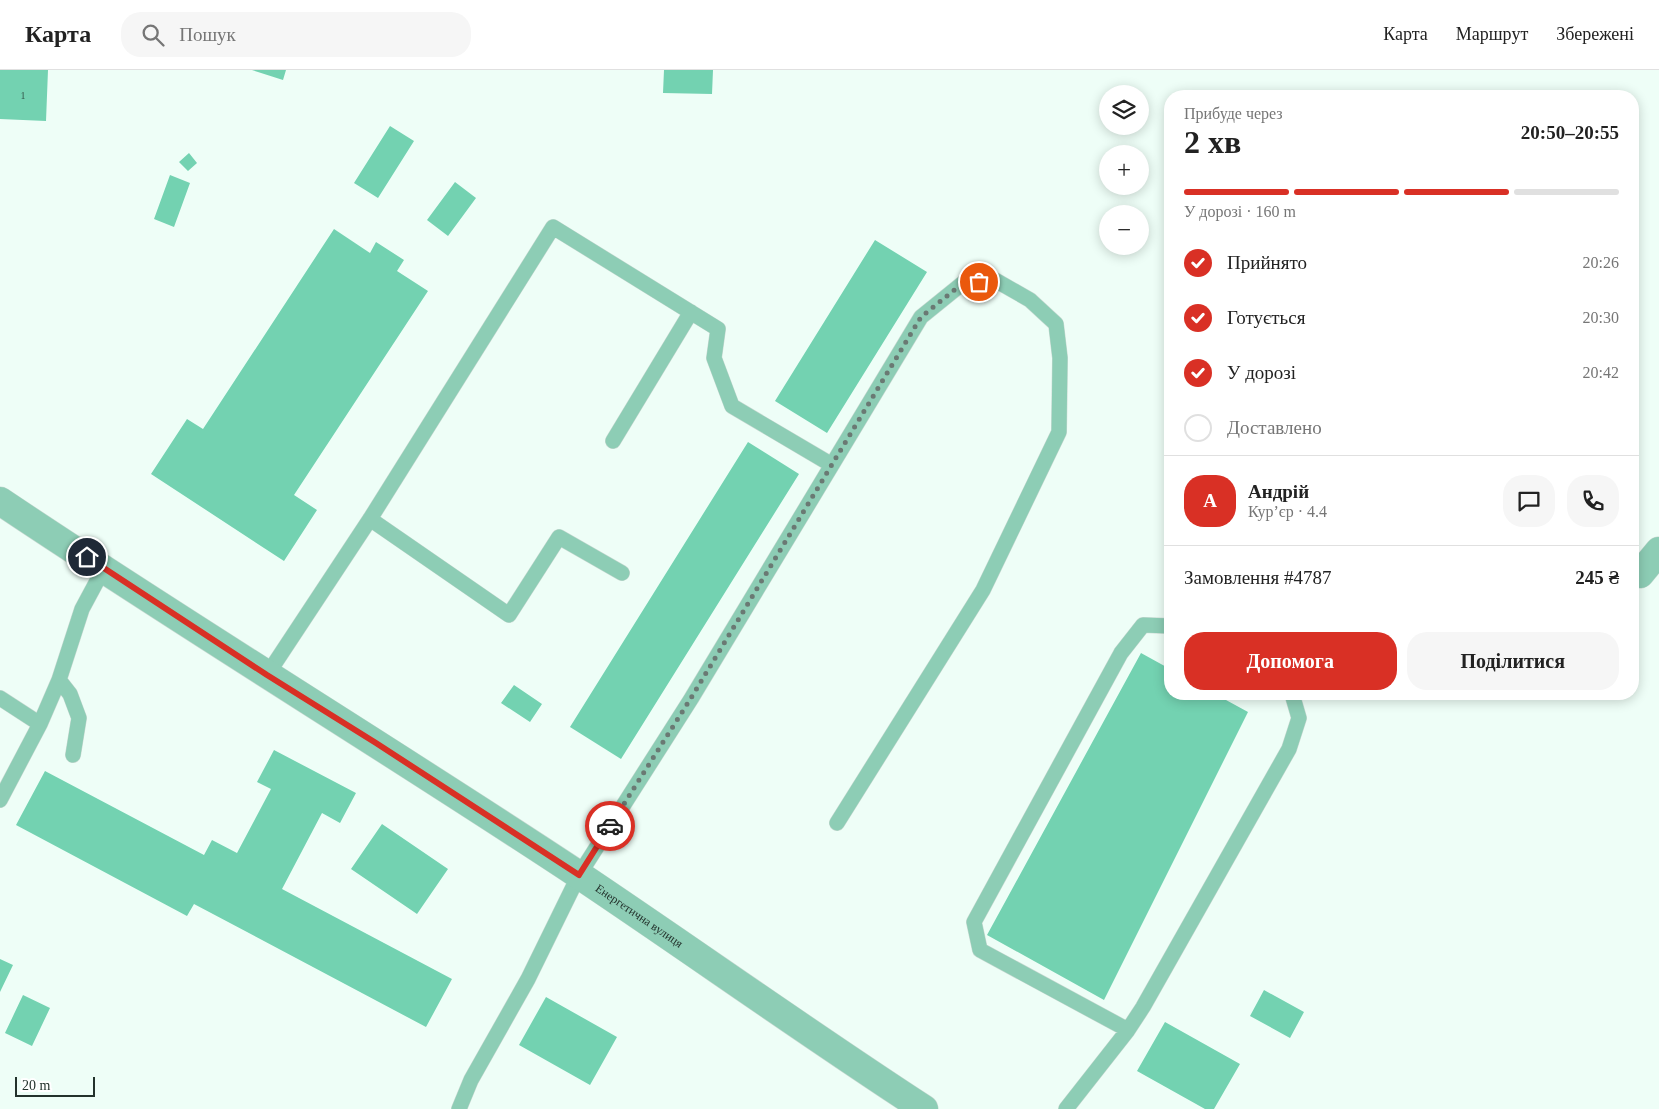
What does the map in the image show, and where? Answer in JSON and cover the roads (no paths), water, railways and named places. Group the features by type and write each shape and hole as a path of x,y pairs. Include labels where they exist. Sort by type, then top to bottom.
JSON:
{"street":[{"name":"Енергетична вулиця","path":"0,501 579,875 924,1109"},
{"path":"1640,574 1659,551"}],"lane":[{"path":"267,675 370,519 553,226 718,329 714,358 732,406 832,465"},
{"path":"459,1109 471,1080 528,979 579,875 691,698 921,317 963,283 995,280 1030,300 1056,324 1060,358 1059,432 983,590 837,823"},
{"path":"613,440 691,312"},
{"path":"370,519 510,615 559,537 622,574"},
{"path":"0,800 40,724 59,680 82,609 104,568"},
{"path":"1128,1030 980,950 974,922 1121,653 1143,625 1164,626"},
{"path":"59,680 70,694 79,718 72,755"},
{"path":"0,698 40,724"},
{"path":"1066,1109 1128,1030 1153,990 1289,749 1299,718 1294,700"}]}
